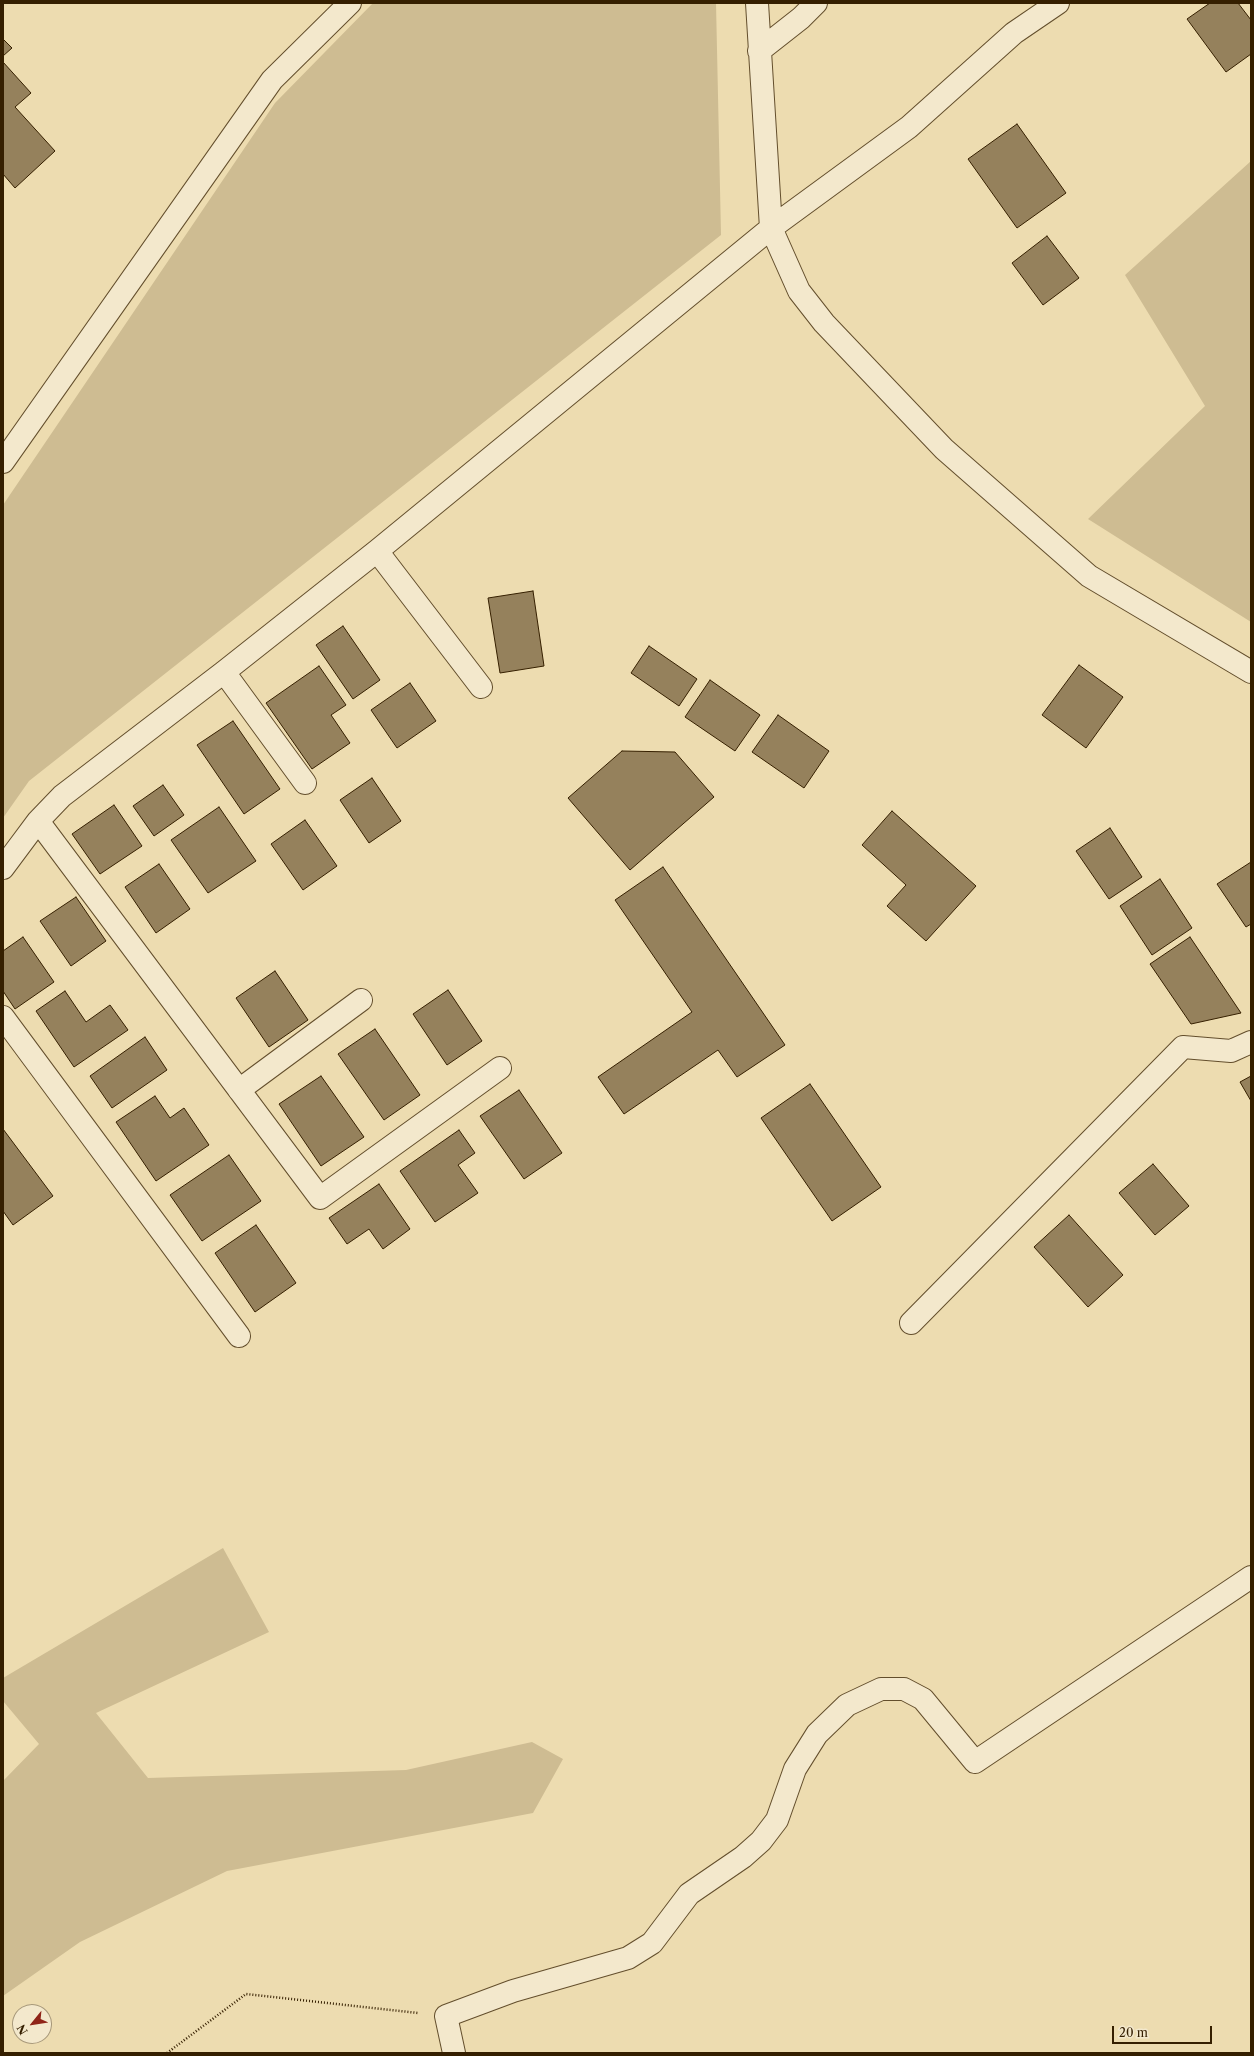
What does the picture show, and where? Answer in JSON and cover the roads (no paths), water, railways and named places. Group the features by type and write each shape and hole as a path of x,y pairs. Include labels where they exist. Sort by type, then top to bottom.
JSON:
{"street":[{"path":"3,462 272,80 350,3"},
{"path":"757,3 771,228 799,292 824,323 950,454 1089,576 1251,672"},
{"path":"759,51 801,18 816,3"},
{"path":"3,868 38,821 62,796 224,672 377,550 771,228 909,127 1014,33 1058,3"},
{"path":"377,550 481,688"},
{"path":"224,672 305,783"},
{"path":"38,821 320,1198 500,1068"},
{"path":"239,1090 361,1000"},
{"path":"3,1017 239,1336"},
{"path":"911,1323 1183,1047 1230,1052 1251,1042"},
{"path":"454,2053 446,2016 513,1991 628,1958 652,1943 689,1894 743,1857 761,1842 777,1820 796,1769 817,1734 847,1705 881,1689 904,1689 923,1699 974,1762 1251,1577"}]}
